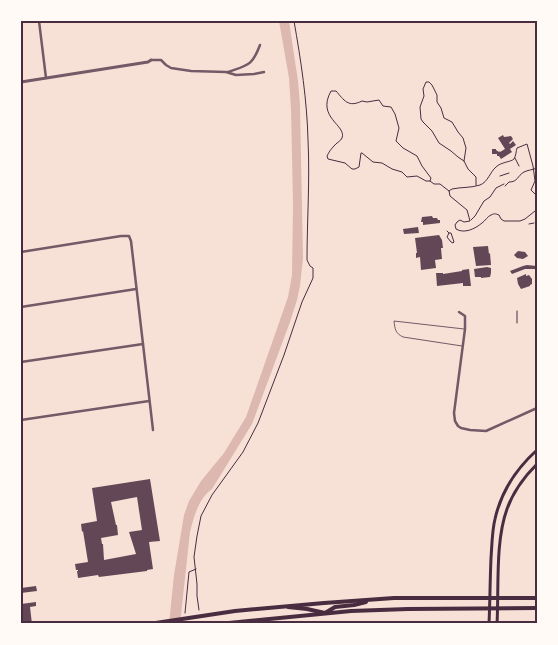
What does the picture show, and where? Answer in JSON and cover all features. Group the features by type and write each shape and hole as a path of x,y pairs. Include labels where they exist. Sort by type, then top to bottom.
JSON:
{"main road":[{"path":"489,624 494,525 497,511 510,481 520,467 537,450"},
{"path":"497,624 501,535 505,516 518,488 537,464"},
{"path":"150,624 278,606 375,599 537,598"},
{"path":"278,606 325,613 335,607 354,605 375,599"},
{"path":"219,624 351,611 537,608"}],"street":[{"path":"39,21 46,78"},
{"path":"226,72 250,63 256,58 260,45"},
{"path":"21,82 148,62 156,59 171,68 226,72 236,75 264,72"},
{"path":"21,252 128,236 153,430"},
{"path":"21,307 136,289"},
{"path":"459,312 465,316 465,328 454,413 454,421 458,426 470,430 486,431 537,408"},
{"path":"21,362 143,344"},
{"path":"21,420 149,401"}],"lane":[{"path":"462,346 403,338 395,330 394,320 465,328"}],"path":[{"path":"199,610 194,557 201,516 212,495 243,452 258,423 302,302 313,278 313,268 307,260 309,209 308,140 303,78 294,21"},
{"path":"464,161 439,143 432,131 421,120 420,107 426,82 432,85 437,95 437,102 444,118 452,122 463,138 466,148 464,161 468,169 476,177 476,186"},
{"path":"430,181 431,178 417,156 403,148 396,141 399,128 391,107 383,106 379,100 347,103 342,100 336,91 331,91 327,102 329,116 341,130 342,136 332,147 327,156 328,159 345,163 352,169 355,169 359,167 360,153 362,153 373,162 382,163 392,170 402,172 407,177 417,176 434,184 440,184 449,192 450,196 467,210 470,220"},
{"path":"449,192 452,189 476,186 485,182 497,166 510,162 515,158 517,149 527,144 535,178 531,191 537,196"},
{"path":"515,158 519,166"},
{"path":"535,211 520,221 504,221 498,214 491,215 480,225 470,230 460,231 456,229 455,225 460,220 466,222 474,218 484,201 490,197 496,188 509,182 514,182 526,171 537,168"},
{"path":"500,176 510,173"},
{"path":"529,224 534,223"},
{"path":"517,311 517,323"},
{"path":"185,613 189,572 196,569"}],"shaded area":[{"path":"279,21 289,21 300,105 303,258 300,286 290,322 252,424 212,489 203,498 197,509 190,532 180,624 169,624 174,575 184,515 189,501 201,481 224,453 246,417 288,297 292,275 291,109 289,78"}],"building":[{"path":"503,135 504,137 511,136 513,139 509,143 513,141 516,145 510,149 512,152 501,159 497,154 492,154 492,149 500,152 505,149 498,138"},
{"path":"432,216 440,220 440,223 423,225 423,222 421,222 422,217"},
{"path":"418,227 419,233 404,234 403,229"},
{"path":"439,235 443,248 441,248 442,259 435,260 436,268 421,270 420,257 416,258 415,238"},
{"path":"488,246 491,265 476,266 473,247"},
{"path":"518,251 525,252 528,256 523,259 517,258 514,255"},
{"path":"523,266 537,266 537,269 525,269 512,274 510,271"},
{"path":"491,268 490,277 475,277 474,269"},
{"path":"469,269 471,286 463,286 463,283 437,286 436,273 443,274"},
{"path":"526,274 526,276 529,275 532,279 532,284 521,289 517,278"},
{"path":"150,479 160,541 149,542 153,569 99,577 98,575 78,578 78,570 76,570 75,564 88,562 81,524 97,521 92,488","holes":["137,497 142,530 129,532 136,554 104,560 101,538 118,535 111,502"]},
{"path":"36,586 37,591 21,593 21,588"},
{"path":"36,602 36,606 30,607 32,624 22,624 21,604"}]}
